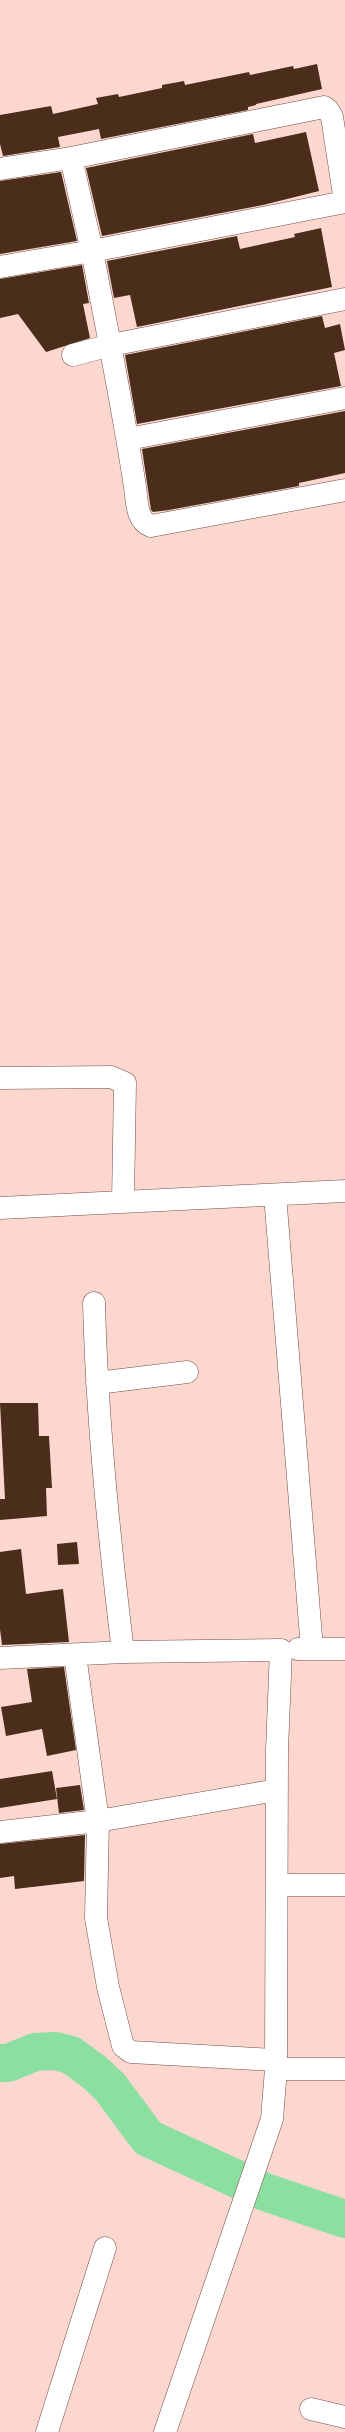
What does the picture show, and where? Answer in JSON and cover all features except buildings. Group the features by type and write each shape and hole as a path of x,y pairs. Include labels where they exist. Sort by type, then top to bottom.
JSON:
{"street":[{"path":"0,169 70,158 324,107 328,110 332,117 345,202 92,251 0,267"},
{"path":"70,158 92,251 128,439 138,510 143,522 151,526 345,490"},
{"path":"73,355 110,345 345,299"},
{"path":"128,439 345,398"},
{"path":"0,1081 111,1077 125,1083 123,1200"},
{"path":"0,1208 65,1206 123,1200 345,1191"},
{"path":"275,1195 312,1649"},
{"path":"94,1303 96,1383 106,1516 123,1652"},
{"path":"96,1383 187,1372"},
{"path":"0,1658 123,1652 345,1648"},
{"path":"165,2432 272,2119 275,2065 278,1885 277,1790 281,1650"},
{"path":"75,1655 98,1821 96,1918 108,1987 123,2046 131,2052 275,2065 345,2069"},
{"path":"0,1832 98,1821 277,1790"},
{"path":"278,1885 345,1885"},
{"path":"47,2432 105,2248"},
{"path":"311,2409 345,2417"}],"waterway":[{"path":"0,2063 8,2063 35,2052 55,2051 71,2055 94,2072 110,2087 148,2138 265,2192 345,2219"}]}
